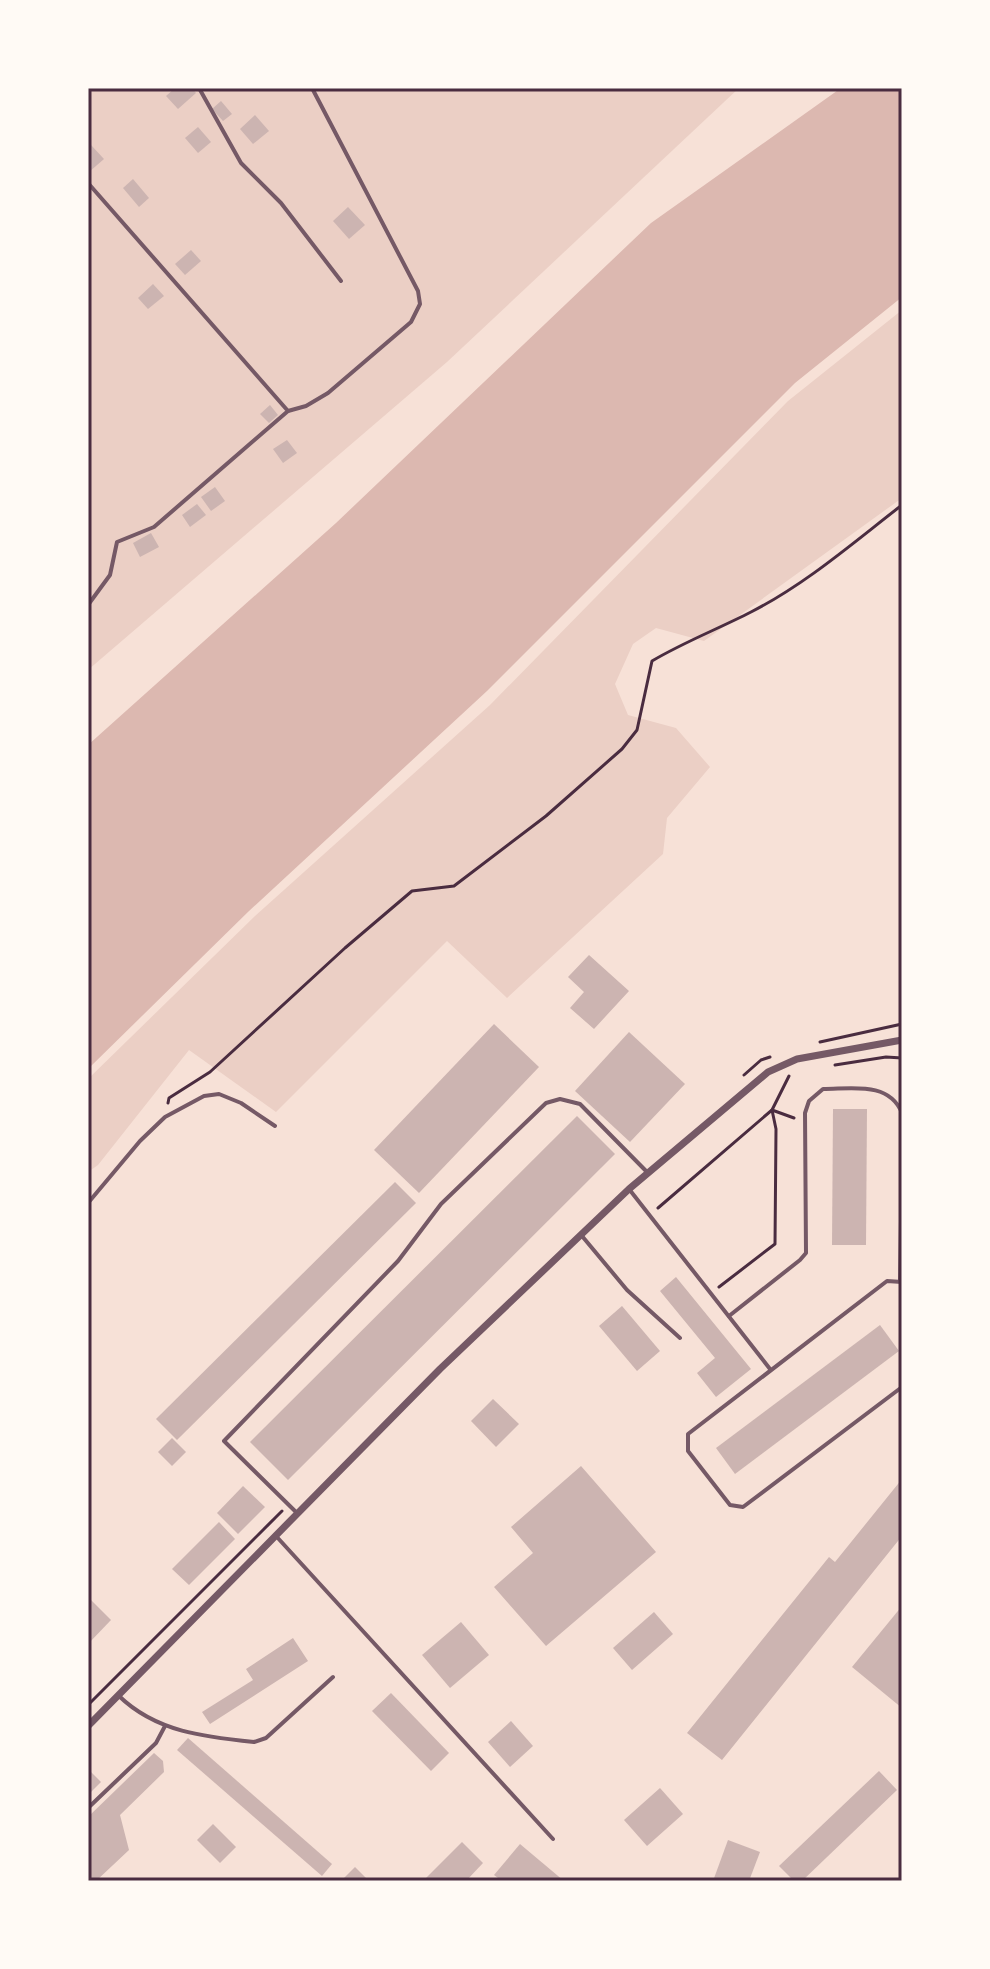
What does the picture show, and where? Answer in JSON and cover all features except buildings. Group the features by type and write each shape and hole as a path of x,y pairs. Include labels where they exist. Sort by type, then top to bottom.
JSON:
{"street":[{"path":"88,1726 440,1369 629,1189 781,1064 902,1040"}],"lane":[{"path":"199,88 241,163 281,203 341,281"},
{"path":"88,605 110,575 117,542 154,527 288,411 306,406 328,393 411,322 420,304 418,291 312,88"},
{"path":"88,183 288,411"},
{"path":"729,1316 806,1253 805,1122 809,1101 823,1089 880,1090 897,1102 902,1113"},
{"path":"88,1203 140,1141 165,1117 204,1096 219,1094 241,1103 275,1126"},
{"path":"298,1514 224,1441 398,1261 451,1193 546,1103 560,1099 580,1104 648,1173"},
{"path":"902,1163 901,1281 887,1281 688,1434 688,1451 730,1505 743,1507 902,1387"},
{"path":"629,1189 770,1369"},
{"path":"582,1236 627,1290 680,1338"},
{"path":"276,1536 553,1839"},
{"path":"119,1696 135,1710 165,1726 203,1736 254,1742 266,1738 333,1677"},
{"path":"88,1808 156,1743 165,1726"}],"path":[{"path":"165,1117 169,1098 210,1072 412,891 454,886 546,816 622,749 637,730 652,661 753,611 837,556 902,505"},
{"path":"824,1067 886,1057 902,1058"},
{"path":"649,1215 772,1110 793,1072"},
{"path":"772,1110 805,1122"},
{"path":"711,1293 775,1244 776,1129 772,1110"}],"shaded area":[{"path":"88,88 739,88 447,362 88,670"},
{"path":"841,88 902,88 902,297 795,383 487,691 249,911 88,1069 88,745 336,523 651,223"},
{"path":"902,310 902,498 704,641 656,628 633,644 615,684 628,715 676,728 710,767 667,818 663,854 507,998 447,941 276,1112 189,1050 98,1165 88,1172 88,1079 255,916 490,705 788,401"}]}
